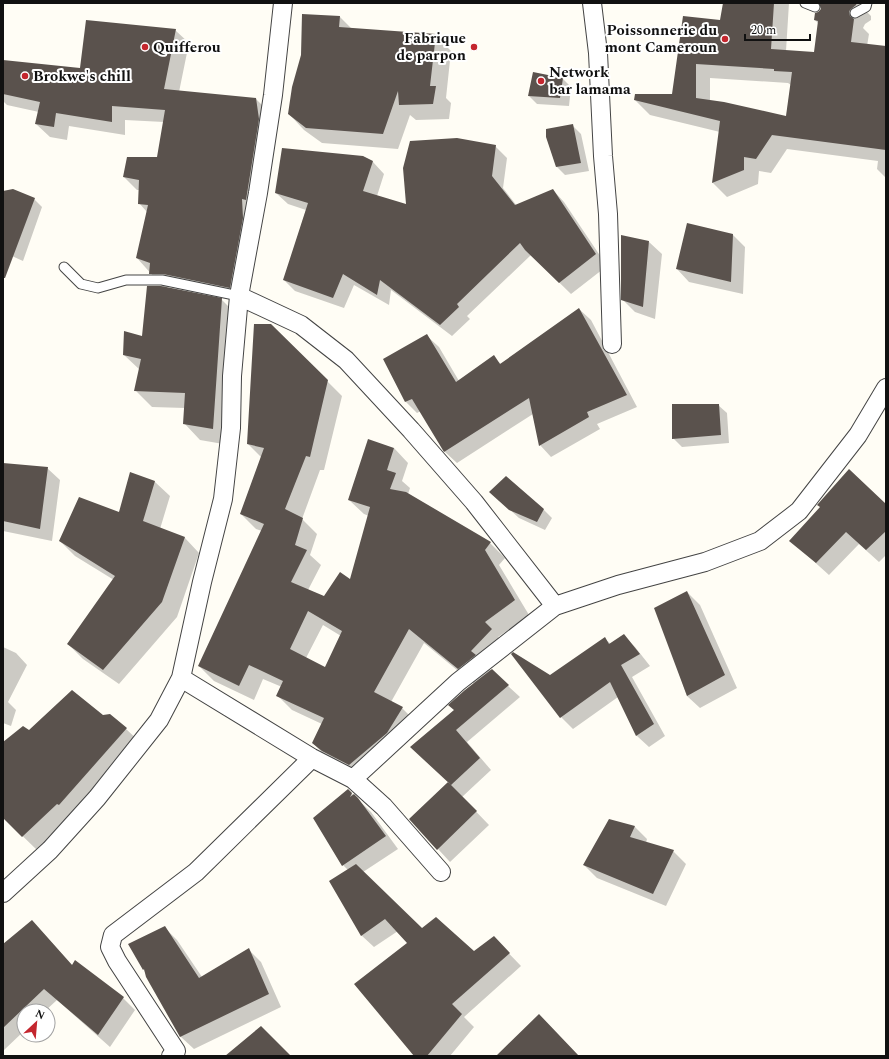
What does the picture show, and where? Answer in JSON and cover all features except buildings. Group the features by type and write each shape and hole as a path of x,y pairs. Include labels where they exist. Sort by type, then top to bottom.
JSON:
{"street":[{"path":"3,893 50,850 97,798 159,720 181,678 202,582 223,499 231,428 232,376 239,296 258,193 273,95 284,3"},
{"path":"592,3 598,53 602,156 608,214 612,344"},
{"path":"239,296 301,325 346,360 411,430 474,502 555,606"},
{"path":"353,779 458,682 555,606 618,585 705,562 760,541 799,511 858,435 886,388"},
{"path":"181,678 312,758 353,779 384,807 441,872"},
{"path":"171,1056 176,1051 110,948 113,935 196,872 312,758"}],"lane":[{"path":"804,3 815,7"},
{"path":"855,13 866,7 867,3"},
{"path":"64,267 81,284 98,288 126,280 162,280 239,296"}],"place":[{"name":"Poissonnerie du mont Cameroun","path":"725,39"},
{"name":"Quifferou","path":"145,47"},
{"name":"Fabrique de parpon","path":"474,47"},
{"name":"Brokwe's chill","path":"25,76"},
{"name":"Network bar lamama","path":"541,81"}]}
